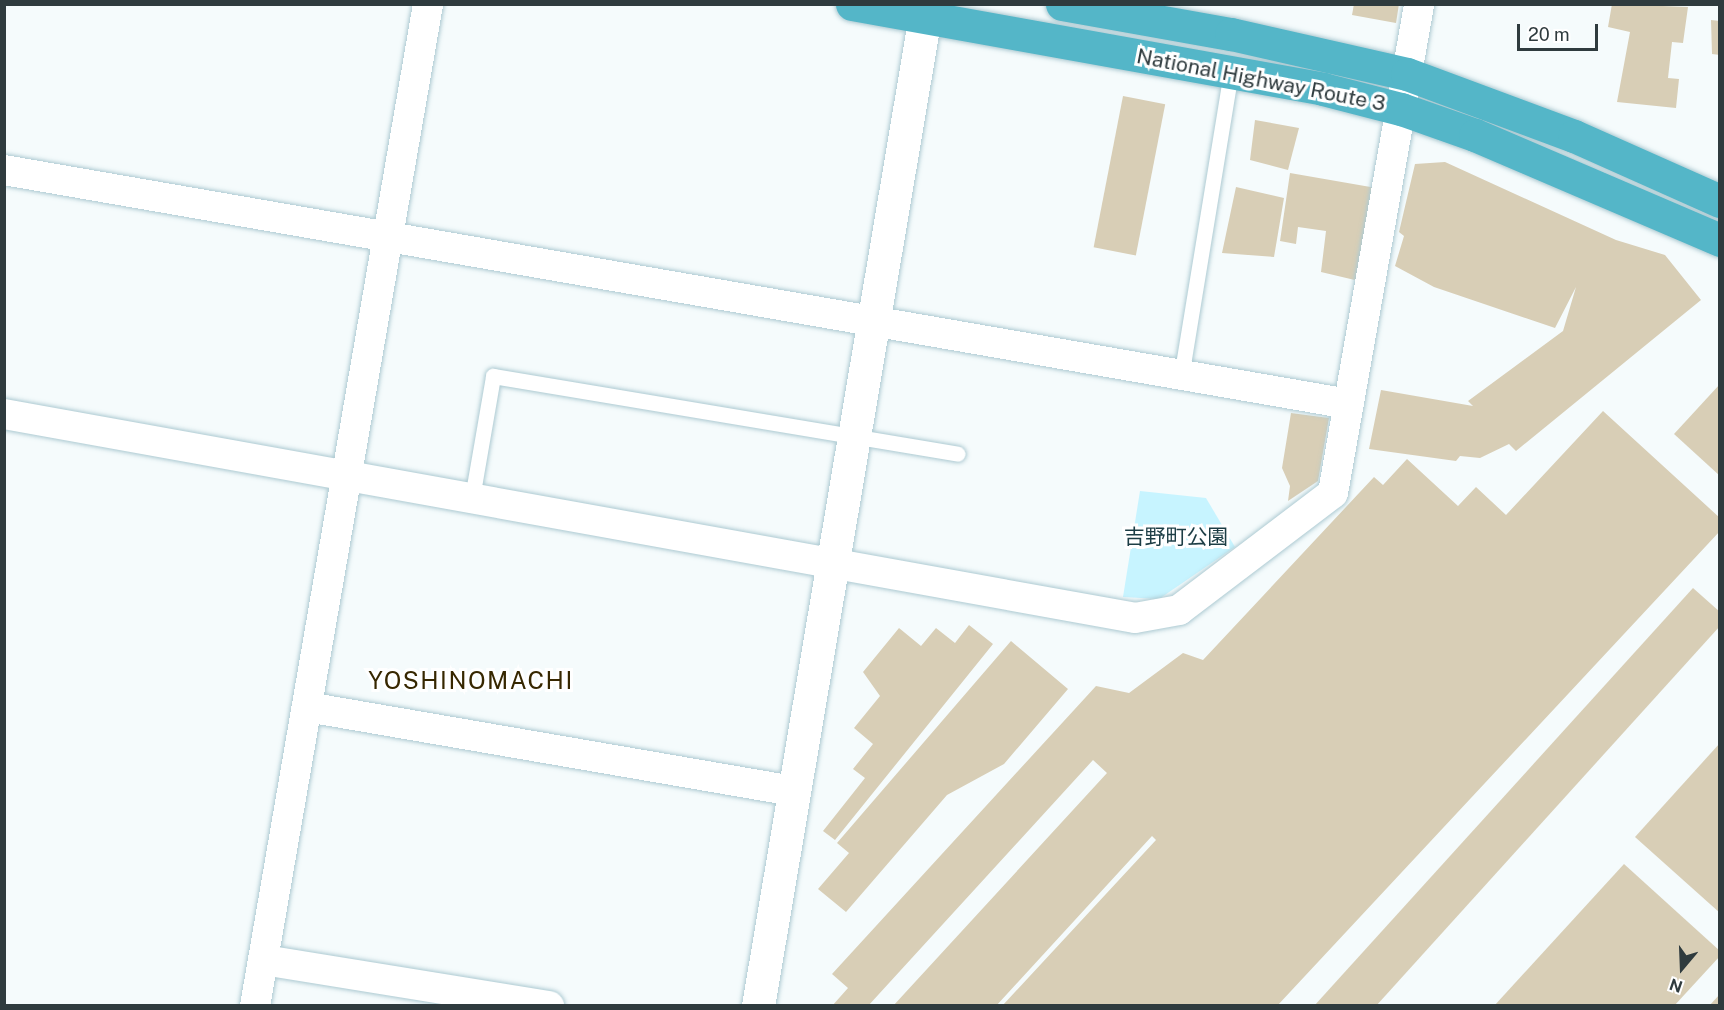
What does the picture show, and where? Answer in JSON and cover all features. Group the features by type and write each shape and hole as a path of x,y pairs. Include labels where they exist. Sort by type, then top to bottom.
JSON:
{"highway":[{"name":"National Highway Route 3","path":"852,4 926,10 1401,109 1475,135 1719,240"},
{"name":"National Highway Route 3","path":"1062,4 1294,46 1407,74 1574,136 1719,201"}],"street":[{"path":"255,1005 428,4"},
{"path":"4,414 1136,618 1179,610 1333,493 1419,4"},
{"path":"758,1005 830,564 926,10"},
{"path":"4,170 873,319 1180,377 1349,404"},
{"path":"307,707 793,791"},
{"path":"264,960 549,1005"}],"lane":[{"path":"1180,377 1231,72"},
{"path":"472,498 493,376 957,454"}],"green space":[{"name":"吉野町公園","path":"1140,491 1206,498 1235,547 1159,599 1123,597"}],"building":[{"path":"1354,4 1399,4 1396,23 1352,15"},
{"path":"1612,4 1688,7 1683,43 1672,42 1668,78 1679,79 1676,108 1617,102 1630,32 1608,27"},
{"path":"1711,20 1720,21 1720,55 1712,54"},
{"path":"1123,96 1165,104 1136,255 1094,247"},
{"path":"1255,120 1299,128 1288,170 1250,160"},
{"path":"1445,162 1616,240 1665,255 1701,300 1516,451 1509,444 1480,458 1460,456 1456,461 1369,449 1381,390 1473,406 1468,401 1563,331 1576,287 1555,328 1434,287 1395,266 1404,236 1399,232 1415,164"},
{"path":"1290,173 1382,189 1359,281 1321,272 1326,231 1298,227 1296,244 1280,241"},
{"path":"1236,187 1284,198 1274,257 1222,253"},
{"path":"1720,384 1720,476 1674,434"},
{"path":"1603,411 1720,518 1720,531 1277,1006 1002,1006 1156,840 1152,836 996,1006 893,1006 1107,773 1093,760 868,1006 832,1006 848,988 832,974 1096,686 1129,693 1183,653 1203,660 1374,477 1383,485 1407,459 1458,506 1476,487 1506,515"},
{"path":"1291,413 1329,418 1318,481 1288,501 1290,486 1282,468"},
{"path":"1693,588 1720,612 1720,626 1376,1006 1314,1006"},
{"path":"969,625 993,644 835,840 823,831 865,778 853,769 873,744 854,728 880,696 863,672 899,628 921,646 936,628 955,643"},
{"path":"1011,641 1068,689 1004,764 947,795 846,912 818,889 849,853 837,843"},
{"path":"1720,743 1720,913 1635,837"},
{"path":"1624,864 1720,951 1720,956 1674,1006 1494,1006"},
{"path":"1720,994 1720,1006 1709,1006"}],"district":[{"name":"YOSHINOMACHI","path":"471,681"}]}
